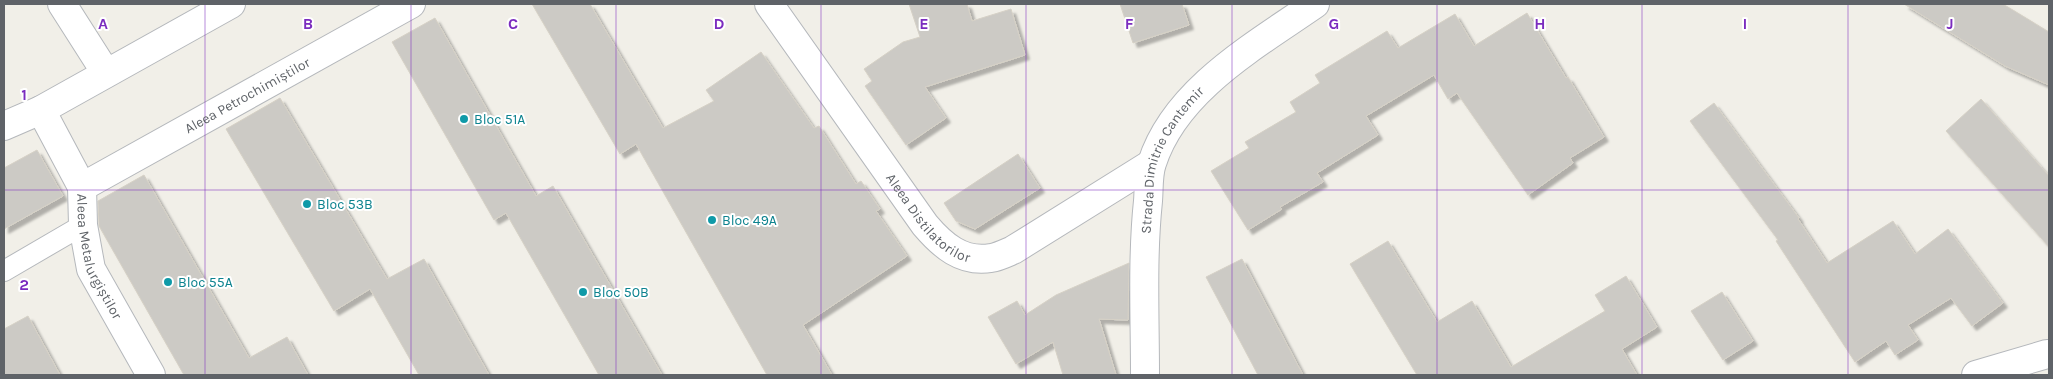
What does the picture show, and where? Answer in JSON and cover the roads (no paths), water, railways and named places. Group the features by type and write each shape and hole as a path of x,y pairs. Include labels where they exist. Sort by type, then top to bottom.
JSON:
{"street":[{"path":"62,4 106,73"},
{"path":"4,126 41,110 231,4"},
{"name":"Aleea Petrochimiștilor","path":"82,187 411,4"},
{"name":"Aleea Distilatorilor","path":"769,4 925,225 942,244 965,257 990,258 1013,250 1151,164"},
{"name":"Strada Dimitrie Cantemir","path":"1145,375 1145,226 1151,164 1166,132 1189,101 1240,56 1314,4"},
{"name":"Aleea Metalurgiștilor","path":"41,110 82,187 82,225 92,269 151,375"},
{"path":"1976,375 2044,360"}],"lane":[{"path":"4,271 82,225"}],"place":[{"name":"Bloc 51A","path":"464,119"},
{"name":"Bloc 53B","path":"307,204"},
{"name":"Bloc 49A","path":"712,220"},
{"name":"Bloc 55A","path":"168,282"},
{"name":"Bloc 50B","path":"583,292"}]}
